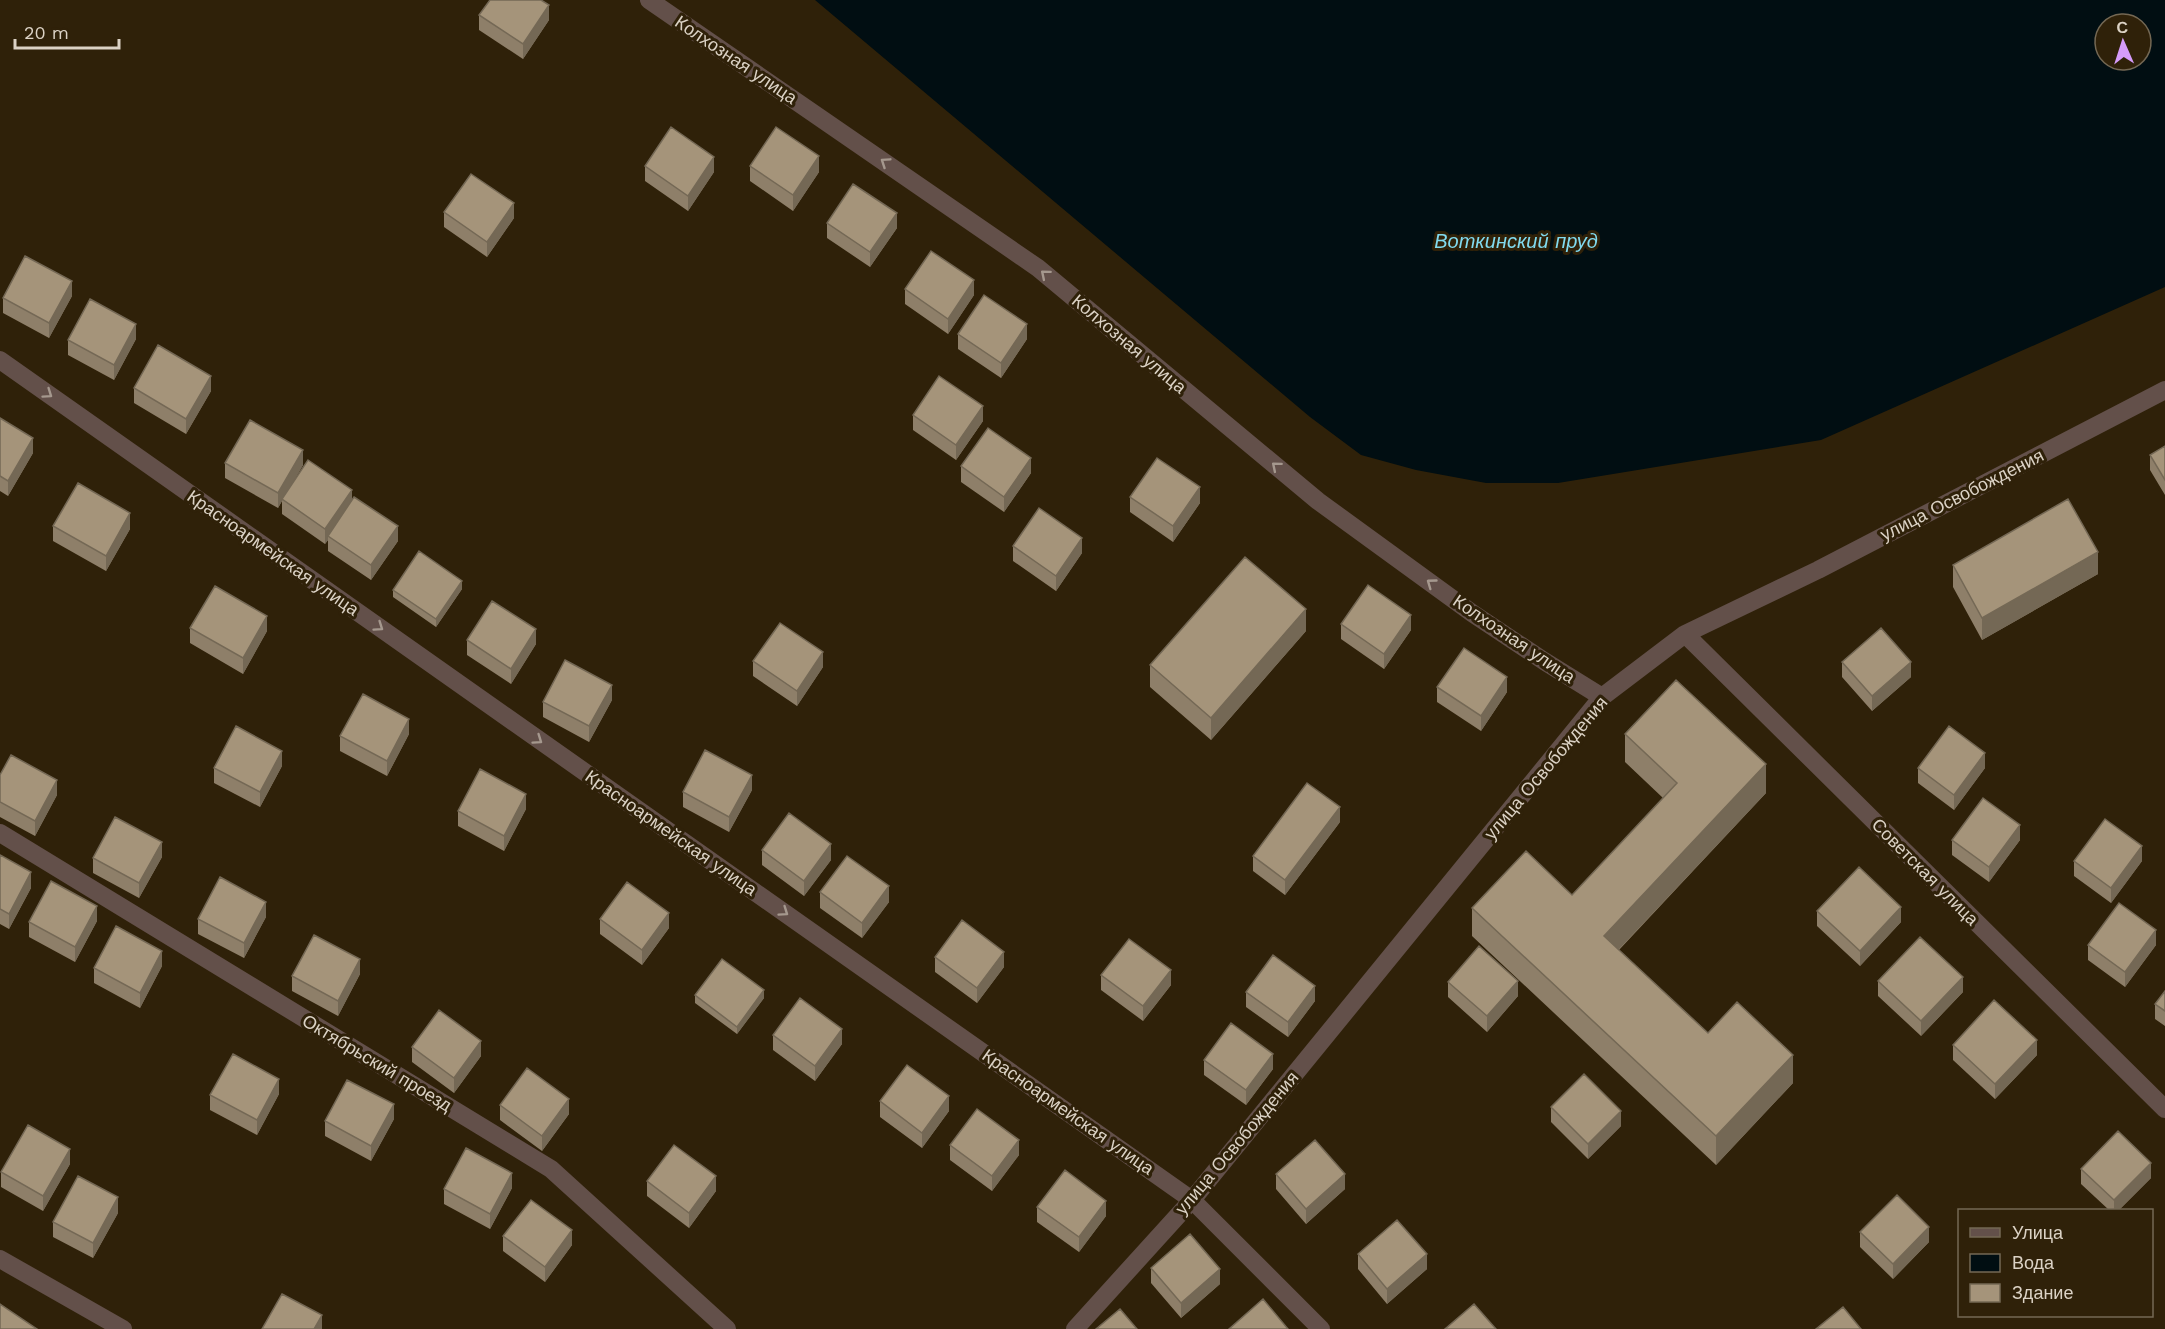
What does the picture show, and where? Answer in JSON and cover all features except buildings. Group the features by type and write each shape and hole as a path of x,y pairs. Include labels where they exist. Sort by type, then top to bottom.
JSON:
{"street":[{"name":"Колхозная улица","path":"649,0 1038,268 1318,501 1472,613 1602,697"},
{"name":"Красноармейская улица","path":"0,360 1192,1200 1321,1329"},
{"name":"улица Освобождения","path":"1075,1329 1192,1200 1602,697 1685,634 1818,570 2165,390"},
{"name":"Советская улица","path":"1685,634 2165,1109"},
{"name":"Октябрьский проезд","path":"0,833 551,1169 726,1329"},
{"path":"0,1259 123,1329"}],"water":[{"name":"Воткинский пруд","path":"815,0 2165,0 2165,287 1821,440 1558,483 1486,483 1416,470 1361,455 1310,417"}]}
